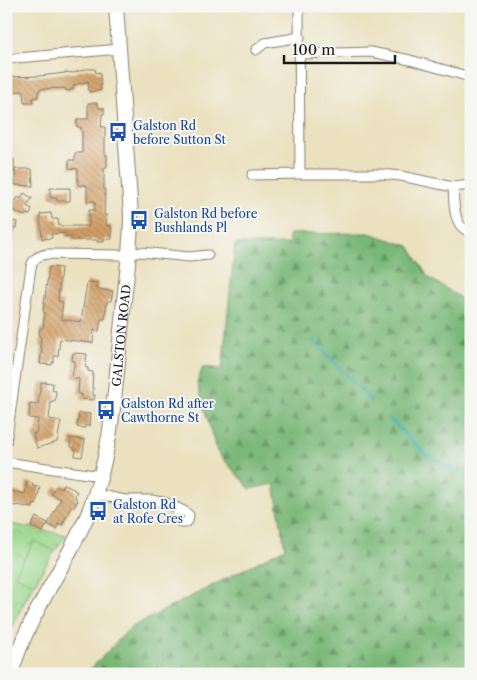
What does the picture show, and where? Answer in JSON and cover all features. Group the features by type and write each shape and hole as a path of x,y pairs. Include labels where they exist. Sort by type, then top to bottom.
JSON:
{"main road":[{"name":"GALSTON ROAD","path":"10,674 27,631 75,540 95,494 101,476 112,425 130,254 131,215 116,6"}],"street":[{"path":"300,6 300,174"},
{"path":"256,50 265,43 300,37"},
{"path":"6,59 120,49"},
{"path":"300,54 371,52 471,76"},
{"path":"252,175 380,174 402,176 453,187 471,185"},
{"path":"453,187 458,221 471,234"},
{"path":"6,443 33,260 48,254 122,255 141,252 189,257 208,255"},
{"path":"6,462 101,476"},
{"path":"95,494 124,500 151,500 167,503 178,508"}],"green space":[{"path":"369,233 409,246 428,277 471,305 471,674 86,674 130,628 285,548 274,484 250,489 217,452 197,383 203,367 222,369 235,244 289,244 289,234"},
{"path":"6,523 66,535 32,588 6,643"},
{"path":"34,541 55,551 34,584 15,575"}],"building":[{"path":"86,69 95,69 96,73 100,72 101,90 89,92 88,81 74,85 73,90 71,89 70,91 65,90 65,88 40,89 38,97 33,98 33,103 24,103 23,91 6,92 6,77 73,73"},
{"path":"88,103 97,103 99,108 104,108 101,127 105,127 107,168 104,168 104,215 107,215 106,226 111,225 112,239 104,239 104,242 97,242 97,240 72,240 72,237 66,237 66,233 51,234 52,238 42,239 40,214 51,213 52,219 58,219 59,226 89,226 89,210 95,210 95,201 87,201 87,185 78,185 78,169 69,168 69,160 75,160 75,153 82,153 82,131 81,127 77,127 77,119 88,119"},
{"path":"7,159 14,159 14,172 6,172"},
{"path":"15,169 32,169 33,186 15,185"},
{"path":"50,188 70,188 70,201 57,201 57,198 50,198"},
{"path":"24,193 32,198 27,206 32,209 30,215 26,214 24,216 11,208 18,197 20,199"},
{"path":"6,220 17,222 9,250 6,250"},
{"path":"49,267 61,268 58,301 63,302 61,319 81,322 87,282 98,283 97,289 113,291 111,301 107,301 105,319 101,319 99,331 94,330 93,343 60,339 58,356 54,356 54,363 52,362 52,365 40,364 42,347 40,347 41,336 39,336 40,328 43,328 45,313 43,312"},
{"path":"73,353 87,354 85,367 88,368 88,371 93,372 92,388 93,395 95,395 94,400 81,399 82,394 78,394 79,379 72,378 75,361 72,360"},
{"path":"41,382 53,383 52,390 56,391 55,401 51,401 49,419 61,421 57,442 37,448 33,434 36,433 38,419 29,418 30,403 38,404"},
{"path":"79,413 90,414 89,426 85,425 85,428 77,427"},
{"path":"71,438 85,440 82,457 75,456 76,450 70,446"},
{"path":"27,482 33,483 32,486 40,487 36,505 34,504 33,508 17,505 6,506 6,490 25,494"},
{"path":"63,484 77,492 75,498 78,500 74,507 72,505 62,525 59,523 56,529 48,524 61,499 51,494 56,486 61,489"},
{"path":"36,517 48,523 43,532 31,527"}],"waterway":[{"path":"313,340 371,401"},
{"path":"389,418 426,455 471,479"}],"place":[{"name":"Galston Rd before Sutton St","path":"118,132"},
{"name":"Galston Rd before Bushlands Pl","path":"139,220"},
{"name":"Galston Rd after Cawthorne St","path":"106,410"},
{"name":"Galston Rd at Rofe Cres","path":"98,511"}]}
